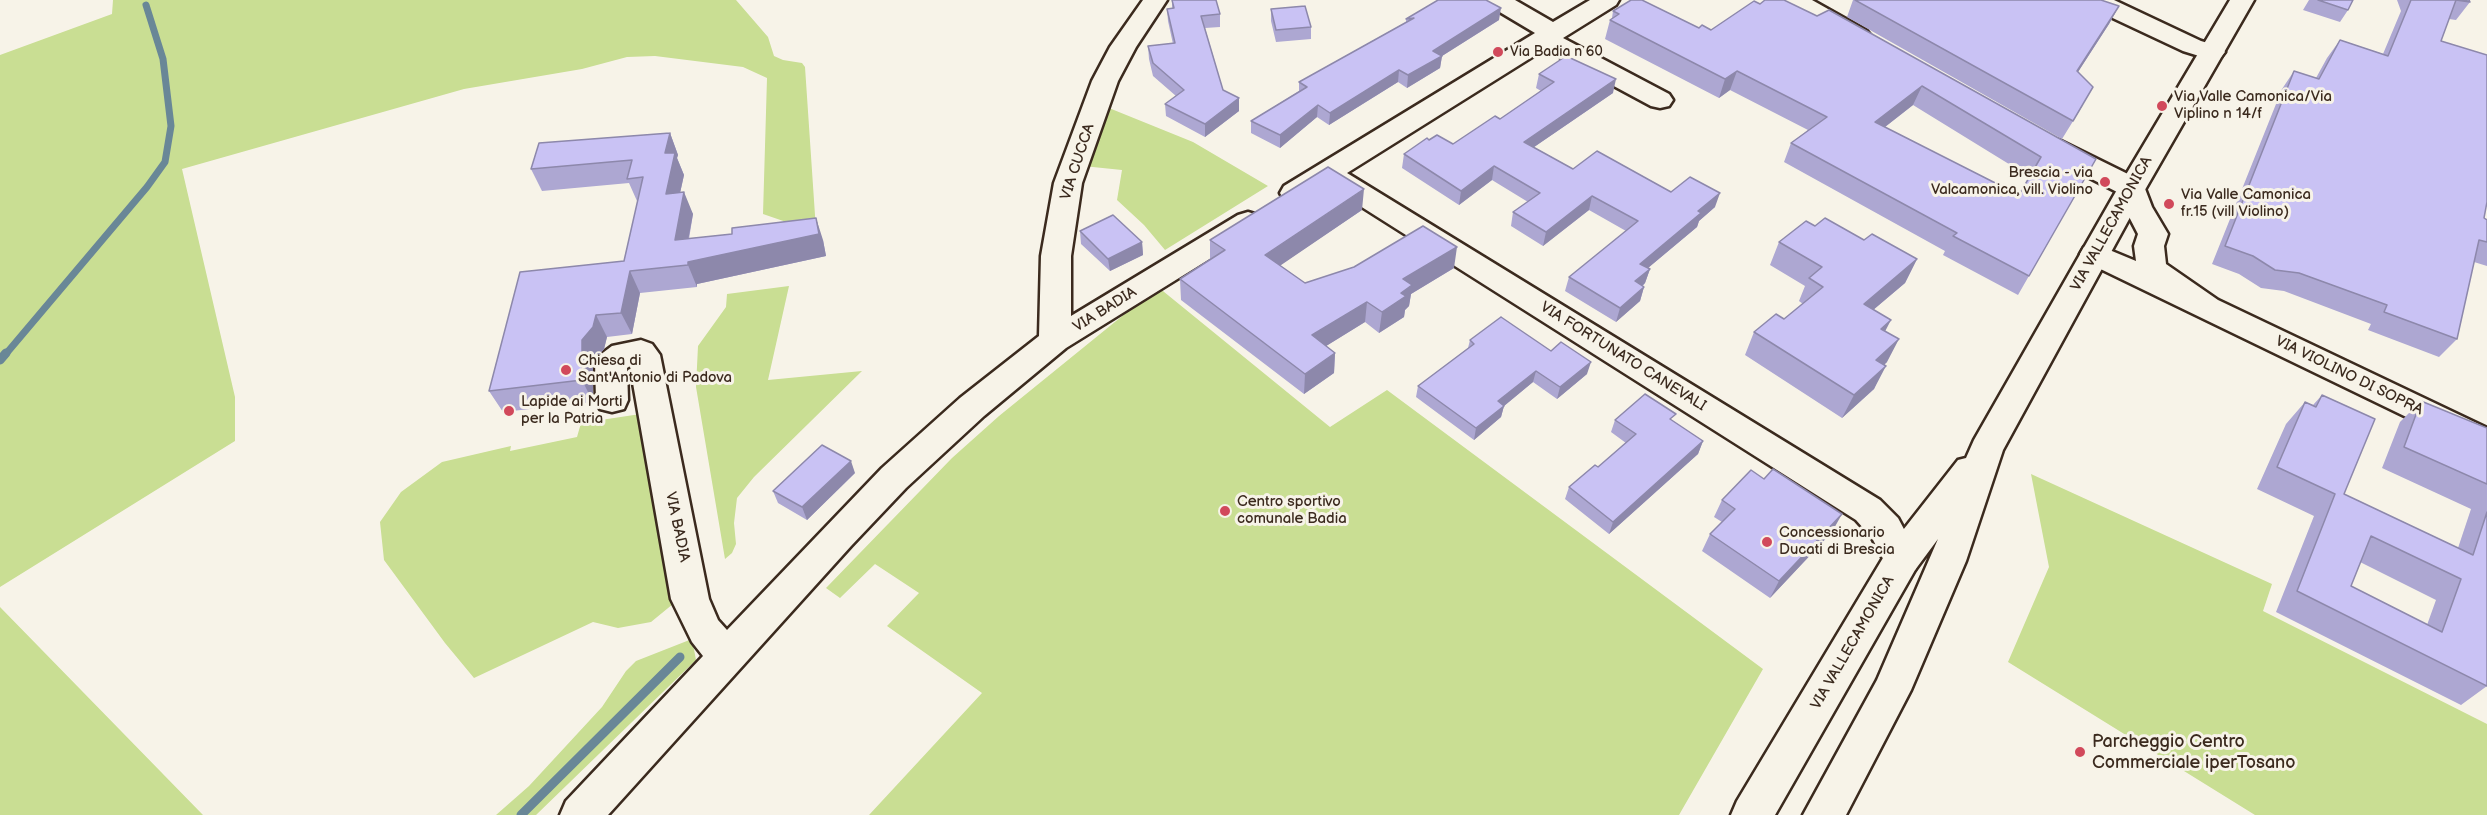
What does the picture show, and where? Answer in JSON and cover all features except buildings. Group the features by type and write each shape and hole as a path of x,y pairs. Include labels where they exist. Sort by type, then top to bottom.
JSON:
{"street":[{"name":"VIA CUCCA","path":"1055,340 1056,256 1068,183 1106,81 1123,47 1155,0"},
{"path":"1497,0 1548,35 1660,100"},
{"name":"VIA BADIA","path":"581,815 894,478 972,407 1055,340 1607,0"},
{"path":"1794,0 1877,47"},
{"path":"2094,0 2181,41 2212,52"},
{"name":"VIA VALLECAMONICA","path":"1752,815 1902,559 1986,450 2132,188 2242,0"},
{"path":"2032,136 2074,160 2132,188"},
{"name":"VIA FORTUNATO CANEVALI","path":"1327,173 1868,510 1885,528 1902,559"},
{"name":"VIA VIOLINO DI SOPRA","path":"2132,188 2138,207 2153,234 2149,246 2151,264 2156,271 2210,310"},
{"name":"VIA VIOLINO DI SOPRA","path":"2095,254 2487,443"},
{"name":"VIA BADIA","path":"612,400 611,363 613,360 634,351 644,353 690,598 705,631 727,657"},
{"name":"VIA VALLECAMONICA","path":"1824,815 1892,690 1948,561 1986,450"}],"green space":[{"path":"113,0 736,0 768,37 774,56 802,63 805,67 816,230 763,214 767,78 743,67 655,56 627,57 582,69 464,89 182,169 235,397 235,441 0,587 0,55 112,14"},
{"path":"1104,106 1193,142 1268,186 1165,250 1144,225 1117,200 1122,170 1083,166"},
{"path":"789,286 768,380 862,371 754,477 737,498 734,523 736,544 732,553 725,559 696,387 698,346 726,307 727,294"},
{"name":"Centro sportivo comunale Badia","path":"1158,287 1330,427 1387,390 1763,669 1679,815 869,815 982,693 887,626 919,593 875,564 840,598 826,588 952,458 999,416"},
{"path":"647,413 684,595 651,622 618,628 593,622 474,678 445,643 384,560 380,522 401,492 442,462 511,446 510,451 577,437 581,423"},
{"path":"2031,474 2272,584 2263,611 2487,724 2487,815 2255,815 2008,662 2049,567"},
{"path":"0,607 203,815 0,815"},
{"path":"692,639 696,660 536,815 496,815 529,786 602,707 626,671 636,661"}],"waterway":[{"path":"5,355 147,187 165,162 171,126 163,59 146,5"},
{"path":"0,360 6,353"},
{"path":"521,815 680,657"}],"place":[{"name":"Via Badia n 60","path":"1498,52"},
{"name":"Via Valle Camonica/Via Viplino n 14/f","path":"2162,106"},
{"name":"Brescia - via Valcamonica, vill. Violino","path":"2105,182"},
{"name":"Via Valle Camonica fr.15 (vill Violino)","path":"2169,204"},
{"name":"Chiesa di Sant'Antonio di Padova","path":"566,370"},
{"name":"Lapide ai Morti per la Patria","path":"509,411"},
{"name":"Centro sportivo comunale Badia","path":"1225,511"},
{"name":"Concessionario Ducati di Brescia","path":"1767,542"},
{"name":"Parcheggio Centro Commerciale iperTosano","path":"2080,752"}]}
